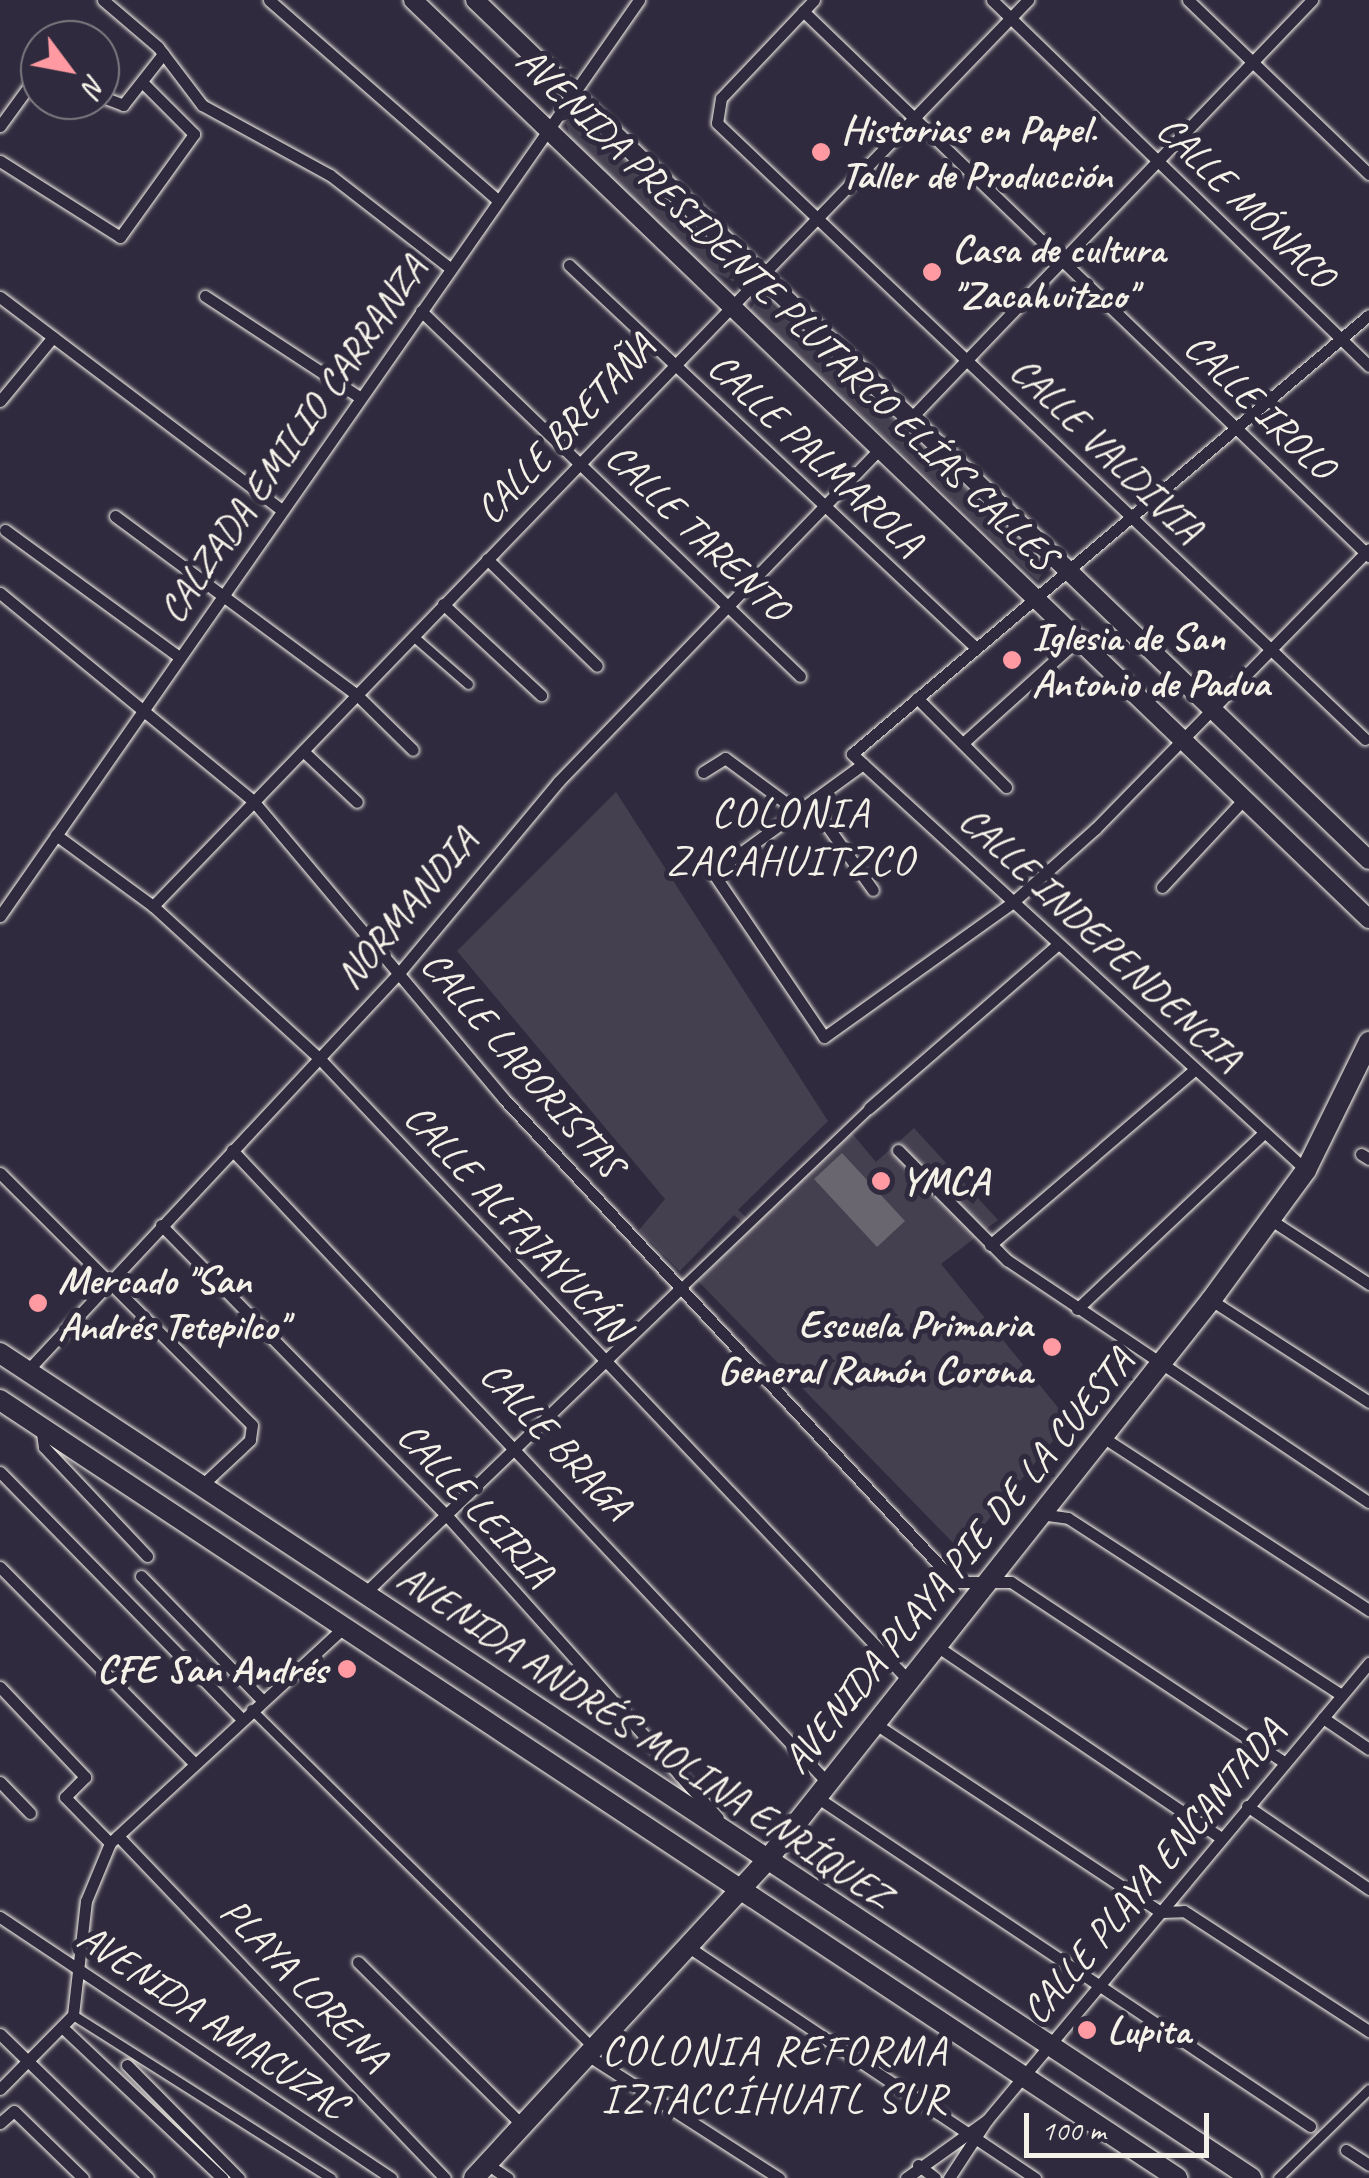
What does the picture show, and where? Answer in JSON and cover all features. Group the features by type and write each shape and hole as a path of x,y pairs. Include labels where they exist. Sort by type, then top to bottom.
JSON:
{"main road":[{"name":"AVENIDA PRESIDENTE PLUTARCO ELÍAS CALLES","path":"413,0 550,126 880,448 1082,636 1369,919"},
{"name":"AVENIDA PRESIDENTE PLUTARCO ELÍAS CALLES","path":"475,0 1369,860"},
{"name":"AVENIDA PLAYA PIE DE LA CUESTA","path":"480,2171 690,1948 768,1859 1211,1300 1306,1170 1369,1042"},
{"name":"AVENIDA ANDRÉS MOLINA ENRÍQUEZ","path":"0,1353 1250,2178"},
{"name":"AVENIDA ANDRÉS MOLINA ENRÍQUEZ","path":"1,1403 1176,2178"}],"street":[{"path":"103,0 160,51 222,120 330,175 451,269"},
{"path":"269,0 498,201"},
{"name":"CALZADA EMILIO CARRANZA","path":"0,916 639,0"},
{"path":"803,11 814,0"},
{"name":"CALLE MÓNACO","path":"992,0 1369,366"},
{"name":"CALLE BRETAÑA","path":"153,906 672,364 1028,0"},
{"path":"1188,0 1369,174"},
{"path":"910,419 1312,0"},
{"name":"CALLE IROLO","path":"803,11 1368,553"},
{"name":"CALLE VALDIVIA","path":"803,11 721,98 716,123 967,358 1272,656 1365,739"},
{"path":"120,104 142,82 160,51"},
{"path":"0,162 120,237 194,134 142,82"},
{"path":"0,126 20,98"},
{"name":"CALLE PALMAROLA","path":"570,266 976,648"},
{"path":"204,296 361,398"},
{"path":"0,297 282,510"},
{"name":"CALLE TARENTO","path":"421,311 800,676"},
{"path":"1006,787 917,698 1369,315"},
{"path":"0,402 52,336"},
{"name":"NORMANDIA","path":"27,1371 399,973 558,782 880,448"},
{"path":"115,516 357,695 414,750"},
{"path":"6,530 179,657"},
{"path":"863,764 813,806 713,873 824,1037 1013,902 1272,656 1368,553"},
{"path":"488,559 597,666"},
{"name":"CALLE LABORISTAS","path":"0,592 140,712 254,802 399,973 682,1288 955,1582 1012,1582 1284,1763"},
{"path":"443,604 541,695"},
{"path":"413,636 468,684"},
{"path":"963,743 1082,636"},
{"name":"CALLE INDEPENDENCIA","path":"917,698 852,754 1306,1170"},
{"path":"303,751 357,802"},
{"path":"703,772 725,758 801,814"},
{"path":"1162,888 1246,798"},
{"path":"813,806 873,890"},
{"name":"CALLE ALFAJAYUCÁN","path":"56,835 153,906 318,1058 908,1680"},
{"path":"366,1592 869,1108 1058,944"},
{"path":"990,1245 1195,1069"},
{"path":"1076,1309 1264,1133"},
{"name":"CALLE BRAGA","path":"232,1150 520,1447 821,1789 1099,1988 1310,2126"},
{"path":"898,1150 990,1245 1158,1367 1369,1502"},
{"path":"0,1172 112,1279 252,1425 250,1440 202,1484"},
{"path":"1271,1220 1369,1284"},
{"name":"CALLE LEIRIA","path":"161,1224 448,1517 734,1836"},
{"path":"1211,1300 1369,1402"},
{"path":"41,1426 44,1447 146,1556"},
{"path":"1101,1436 1369,1610"},
{"path":"0,1472 592,2052 779,2178"},
{"path":"1040,1514 1068,1518 1342,1695"},
{"path":"0,1567 194,1763"},
{"path":"141,1576 261,1699"},
{"path":"0,2089 73,2015 84,1975 86,1901 114,1840 261,1699 344,1627"},
{"path":"935,1645 1221,1838"},
{"name":"CALLE PLAYA ENCANTADA","path":"948,2178 1022,2077 1369,1663"},
{"name":"PLAYA LORENA","path":"0,1687 85,1777 65,1798 114,1840 445,2178"},
{"path":"1323,1718 1369,1749"},
{"path":"874,1723 1161,1912 1184,1911 1369,2031"},
{"path":"0,1782 30,1814"},
{"path":"1247,1806 1369,1889"},
{"name":"AVENIDA AMACUZAC","path":"0,1918 391,2178"},
{"path":"690,1948 1035,2178"},
{"path":"358,1962 523,2126"},
{"path":"73,2015 330,2178"},
{"path":"63,2028 222,2178"},
{"path":"0,2034 148,2178"},
{"path":"127,2065 239,2178"},
{"path":"1278,2178 1369,2090"},
{"path":"0,2123 14,2111 83,2178"},
{"name":"CALLE PLAYA ENCANTADA","path":"906,2178 964,2132 987,2120"},
{"path":"1346,2150 1369,2165"},
{"path":"918,2165 935,2178"},
{"path":"480,2171 508,2178"}],"shaded area":[{"path":"576,115 735,261 734,282 702,266 570,137 566,123"},
{"path":"759,293 1047,564 1038,581 750,311"},
{"name":"YMCA","path":"616,792 828,1121 738,1210 753,1224 850,1131 876,1162 914,1128 998,1220 941,1264 1069,1421 962,1552 698,1281 750,1229 734,1215 680,1271 639,1230 665,1199 457,951"},
{"path":"842,1153 905,1221 877,1247 814,1179"}],"place":[{"name":"Historias en Papel. Taller de Producción","path":"821,152"},
{"name":"Casa de cultura \"Zacahuitzco\"","path":"932,272"},
{"name":"Iglesia de San Antonio de Padua","path":"1012,660"},
{"name":"YMCA","path":"881,1181"},
{"name":"Mercado \"San Andrés Tetepilco\"","path":"38,1303"},
{"name":"Escuela Primaria General Ramón Corona","path":"1052,1347"},
{"name":"CFE San Andrés","path":"347,1669"},
{"name":"Lupita","path":"1087,2030"}],"district":[{"name":"COLONIA ZACAHUITZCO","path":"791,837"},
{"name":"COLONIA REFORMA IZTACCÍHUATL SUR","path":"775,2075"}]}
